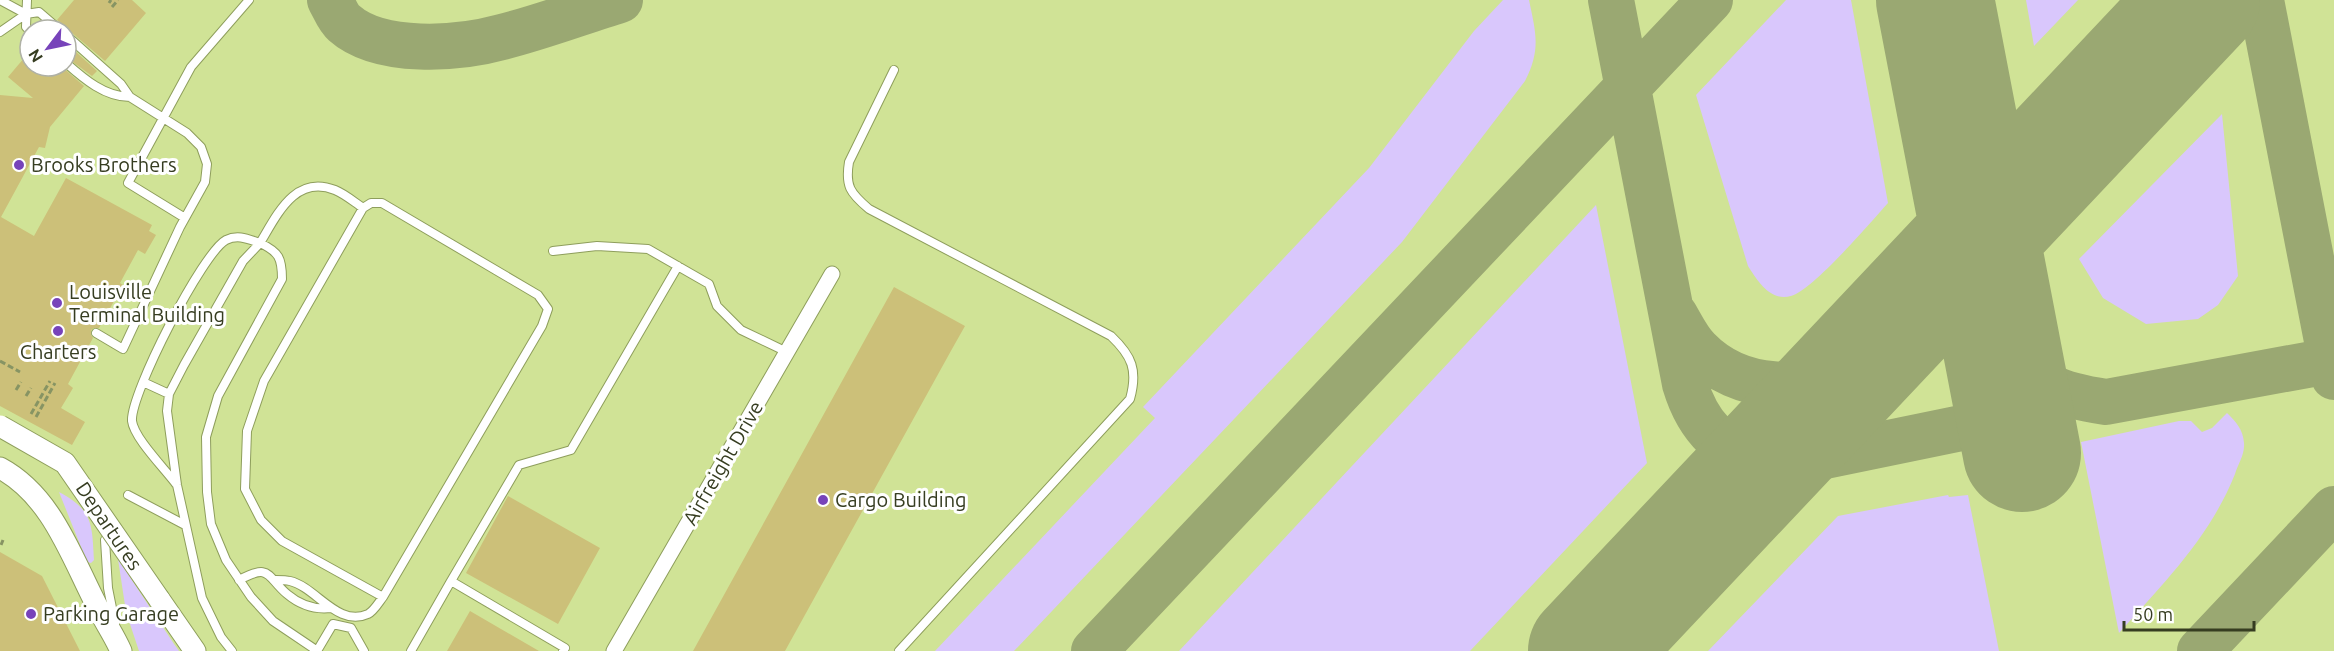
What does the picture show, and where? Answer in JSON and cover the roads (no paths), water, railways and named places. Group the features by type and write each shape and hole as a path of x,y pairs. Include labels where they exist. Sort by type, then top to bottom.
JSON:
{"main road":[{"name":"Departures","path":"0,426 65,463 195,651"},
{"path":"0,468 16,477 40,501 73,554 97,607 119,647"}],"street":[{"name":"Airfreight Drive","path":"614,651 832,274"}],"lane":[{"path":"0,0 26,14"},
{"path":"26,18 27,0"},
{"path":"185,218 128,183 191,67 249,0"},
{"path":"0,32 26,14 39,12 46,18"},
{"path":"78,46 121,84 130,97 187,133 201,147 207,164 205,182 185,218 123,349 96,333"},
{"path":"894,70 849,162 847,176 849,189 868,209 1111,336 1125,350 1133,368 1134,383 1130,399 899,651"},
{"path":"78,73 87,81 117,97 130,97"},
{"path":"232,651 221,637 202,598 177,485 167,411 169,394 243,261 261,243 283,204 297,193 320,186 337,190 363,208"},
{"path":"239,580 253,573 265,572 276,580 286,593 314,610 331,609 358,617 370,613 383,597 542,326 548,309 538,295 382,203 371,202 363,208 264,381 248,431 246,489 261,520 282,541 383,597"},
{"path":"177,485 136,433 132,421 149,364 208,256 224,241 239,236 273,249 282,262 282,279 218,396 206,437 207,492 211,524 225,560 251,597 273,621 317,651 333,624 351,628 364,651"},
{"path":"553,250 597,246 648,249 709,284 717,306 741,330 787,352"},
{"path":"411,651 519,465 571,450 678,266"},
{"path":"143,382 169,394"},
{"path":"128,495 185,525"},
{"path":"105,540 108,588 119,647"},
{"path":"276,580 291,581 320,598 331,609"},
{"path":"451,581 565,648 563,651"}],"place":[{"name":"Brooks Brothers","path":"19,165"},
{"name":"Louisville Terminal Building","path":"57,303"},
{"name":"Charters","path":"58,331"},
{"name":"Cargo Building","path":"823,500"},
{"name":"Parking Garage","path":"31,614"}]}
